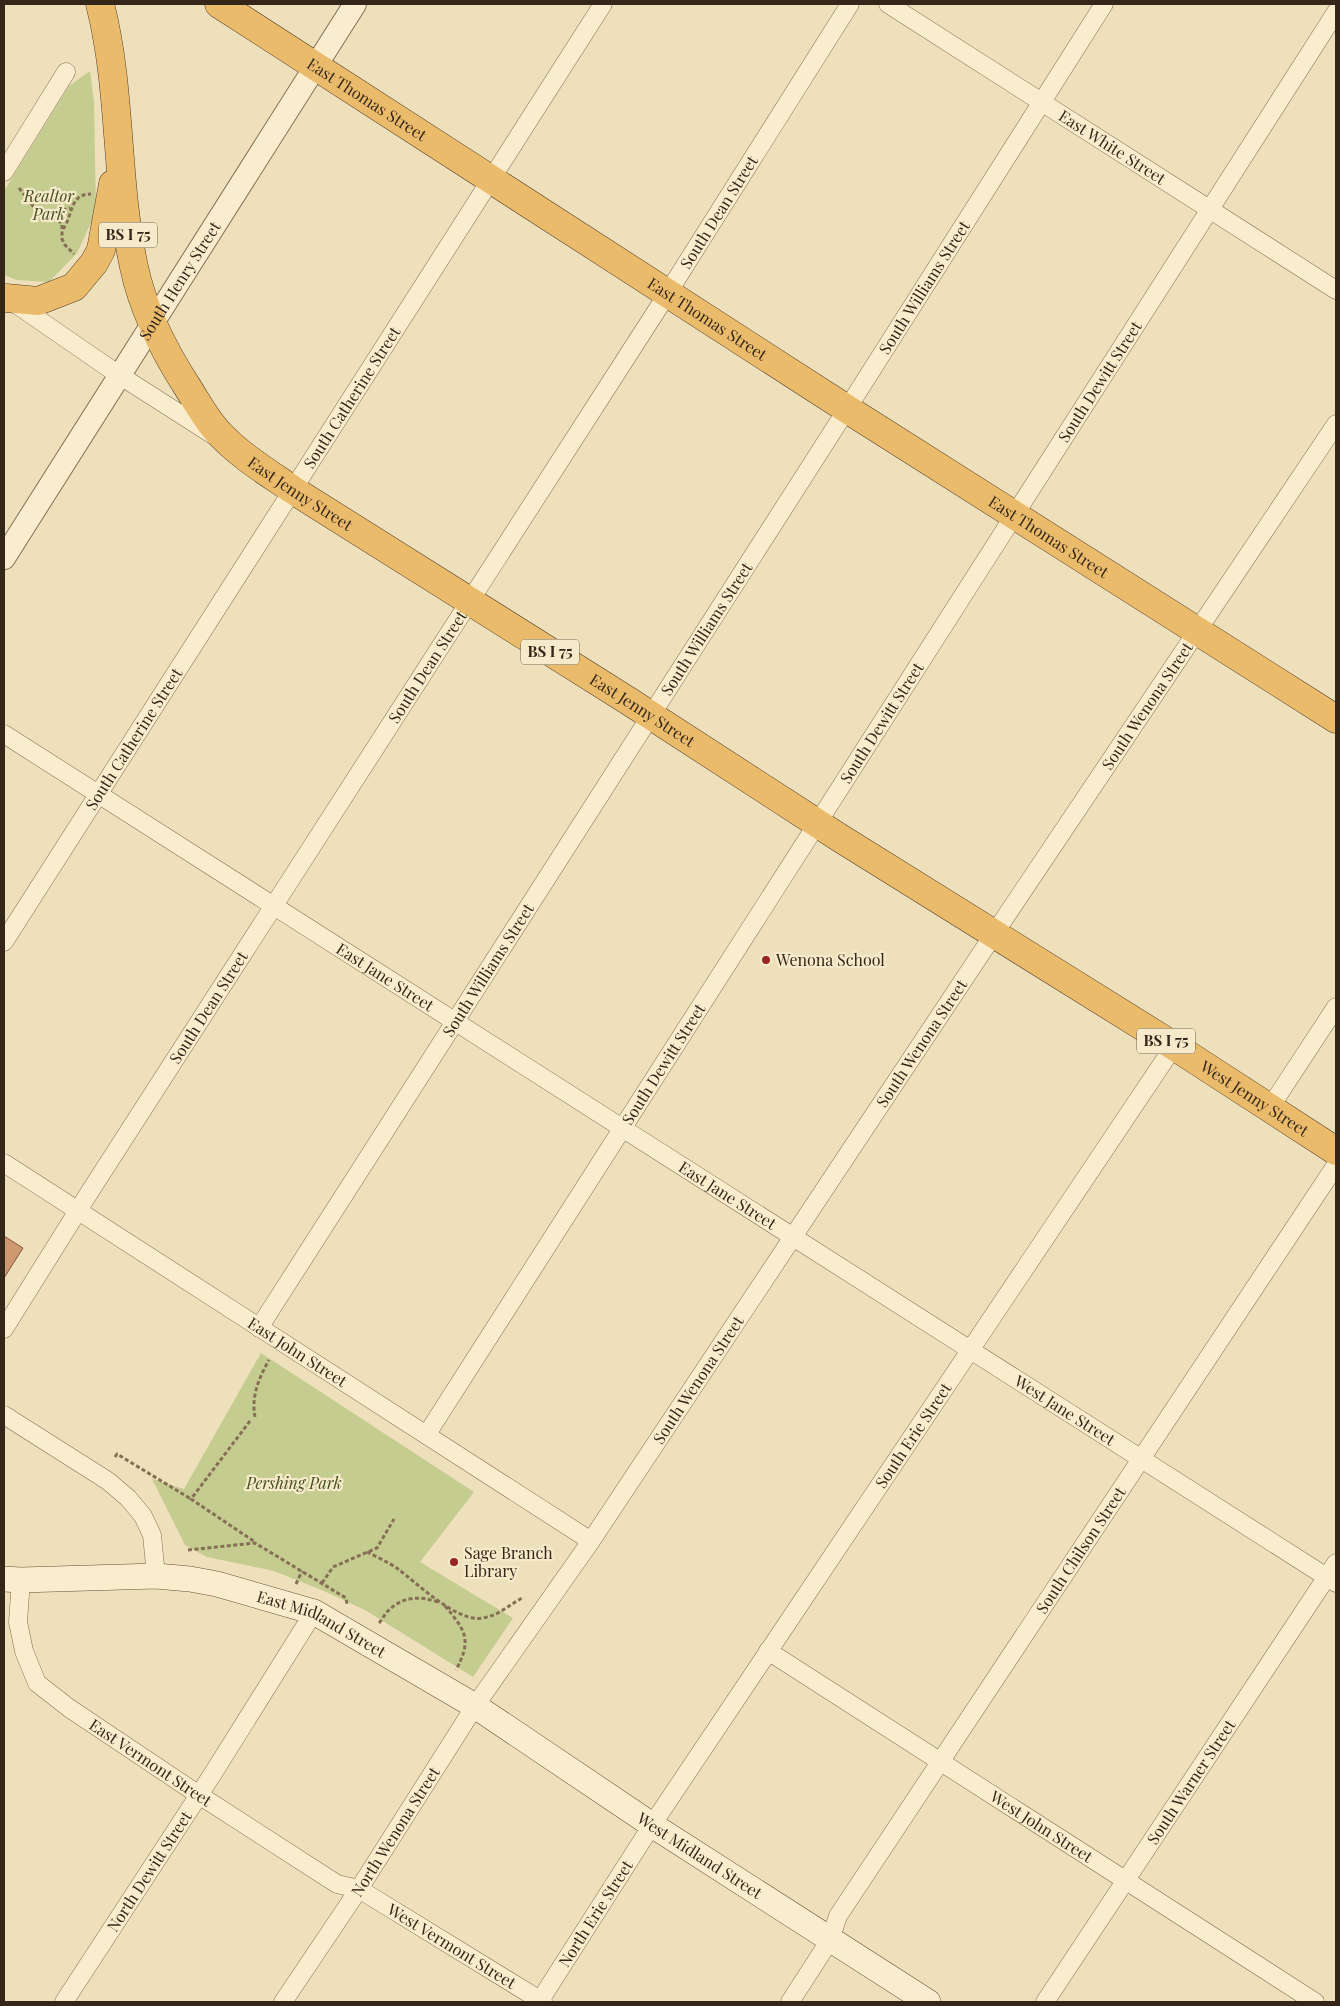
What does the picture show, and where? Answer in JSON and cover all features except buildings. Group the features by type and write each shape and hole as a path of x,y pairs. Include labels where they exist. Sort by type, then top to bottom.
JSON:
{"highway":[{"name":"BS I 75","path":"100,4 111,51 127,228 134,269 152,323"},
{"name":"East Thomas Street","path":"219,4 847,409 1336,719"},
{"path":"5,297 38,301 56,296 74,287 94,263 105,231 119,145"},
{"name":"East Jenny Street","path":"152,323 172,363 217,431 241,453 293,490 994,934"},
{"name":"West Jenny Street","path":"994,934 1174,1046 1336,1151"}],"main road":[{"name":"East Midland Street","path":"12,1580 156,1576 217,1584 314,1612 475,1706"},
{"name":"West Midland Street","path":"475,1706 652,1825 928,2002"}],"street":[{"name":"South Henry Street","path":"4,558 355,4"},
{"name":"South Catherine Street","path":"4,942 603,4"},
{"name":"South Dean Street","path":"4,1329 668,294 850,4"},
{"name":"East White Street","path":"888,4 1336,290"},
{"name":"South Williams Street","path":"259,1328 1104,4"},
{"name":"South Dewitt Street","path":"427,1434 1336,12"},
{"path":"4,172 66,72"},
{"name":"East Jenny Street","path":"5,297 119,375 241,453"},
{"name":"South Wenona Street","path":"507,1662 591,1541 994,934 1336,424"},
{"name":"East Jane Street","path":"4,734 794,1236"},
{"path":"1269,1109 1336,1006"},
{"name":"South Erie Street","path":"652,1825 1174,1046"},
{"name":"East John Street","path":"4,1163 591,1541"},
{"name":"South Chilson Street","path":"790,2002 830,1940 838,1916 1336,1165"},
{"name":"West Jane Street","path":"794,1236 1141,1458 1333,1574"},
{"path":"4,1415 108,1481 128,1498 142,1516 152,1536 156,1576"},
{"name":"South Warner Street","path":"1045,2002 1125,1880 1333,1574"},
{"name":"East Vermont Street","path":"12,1580 24,1651 37,1683 69,1708 337,1884 359,1889"},
{"name":"North Dewitt Street","path":"64,2002 199,1795 314,1612"},
{"name":"West John Street","path":"768,1651 1315,2002"},
{"name":"North Wenona Street","path":"283,2002 359,1889 475,1706 507,1662"},
{"name":"North Erie Street","path":"541,2002 652,1825"},
{"name":"West Vermont Street","path":"359,1889 541,2002"}],"path":[{"path":"19,188 33,206 50,213 62,224 64,229"},
{"path":"77,256 65,245 62,239 64,229 71,208 80,195 94,194"},
{"path":"50,213 71,208"},
{"path":"255,1417 254,1408 257,1383 269,1360"},
{"path":"191,1499 250,1421"},
{"path":"115,1457 118,1454 191,1499 255,1543 346,1598 346,1604"},
{"path":"322,1583 332,1567 377,1548 394,1519"},
{"path":"188,1550 255,1543"},
{"path":"367,1552 395,1567 426,1593 462,1614 481,1619 501,1613 514,1601 524,1597"},
{"path":"296,1584 302,1571"},
{"path":"380,1623 388,1611 409,1598 428,1599 443,1604 461,1625 465,1641 464,1656 456,1670"}],"green space":[{"name":"Realtor Park","path":"90,71 94,102 96,212 77,253 49,282 17,280 4,275 4,191 69,86"},
{"name":"Pershing Park","path":"261,1353 474,1492 420,1562 513,1618 473,1677 365,1610 324,1591 274,1571 207,1557 185,1545 152,1479 184,1489"}],"place":[{"name":"Wenona School","path":"766,960"},
{"name":"Sage Branch Library","path":"454,1562"}]}
